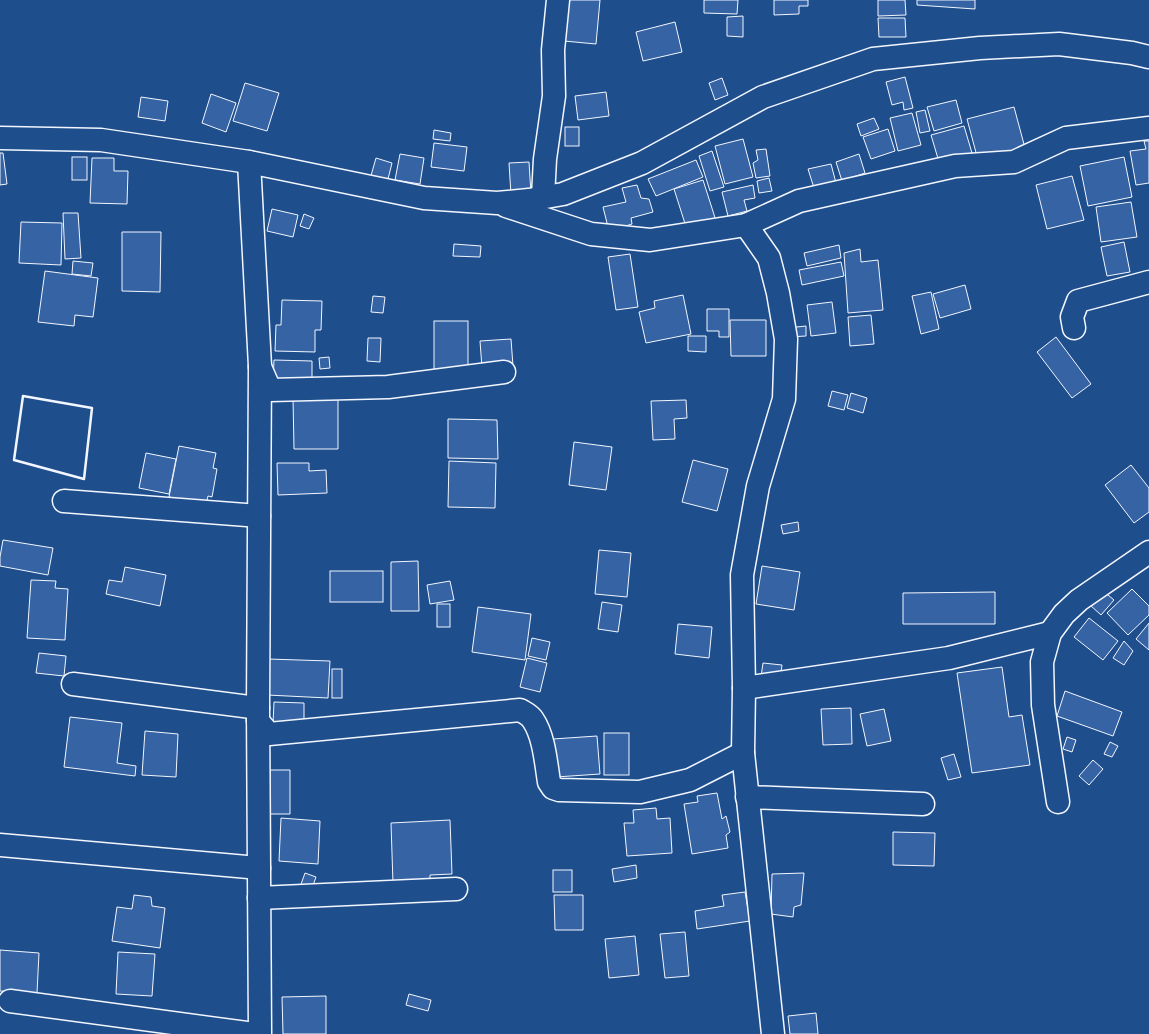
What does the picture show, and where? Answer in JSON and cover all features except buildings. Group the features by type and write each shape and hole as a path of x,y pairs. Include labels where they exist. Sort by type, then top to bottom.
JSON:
{"street":[{"path":"543,197 545,159 554,96 553,50 558,0"},
{"path":"0,138 101,140 249,162 424,198 497,203 563,194 642,163 763,97 873,59 980,48 1059,44 1132,53 1149,57"},
{"path":"497,203 591,234 650,240 746,225 808,199 955,166 1014,162 1066,138 1149,128"},
{"path":"249,162 260,366 258,715 260,1034"},
{"path":"746,225 769,258 778,292 786,339 784,399 758,486 742,575 743,753 773,1034"},
{"path":"1074,328 1072,318 1078,301 1149,282"},
{"path":"260,366 270,390 388,387 504,372"},
{"path":"64,501 259,516"},
{"path":"1058,802 1043,705 1042,662 1050,634 1064,614 1079,600 1149,552"},
{"path":"744,688 949,658 1050,634"},
{"path":"73,684 258,715"},
{"path":"258,715 269,734 520,710 528,714 534,721 542,739 549,782 553,788 558,790 640,792 690,780 743,753"},
{"path":"748,797 923,804"},
{"path":"0,845 259,868"},
{"path":"259,898 456,889"},
{"path":"10,1001 254,1034"}],"wall":[{"path":"23,396 92,408 84,479 14,460 23,396"}]}
